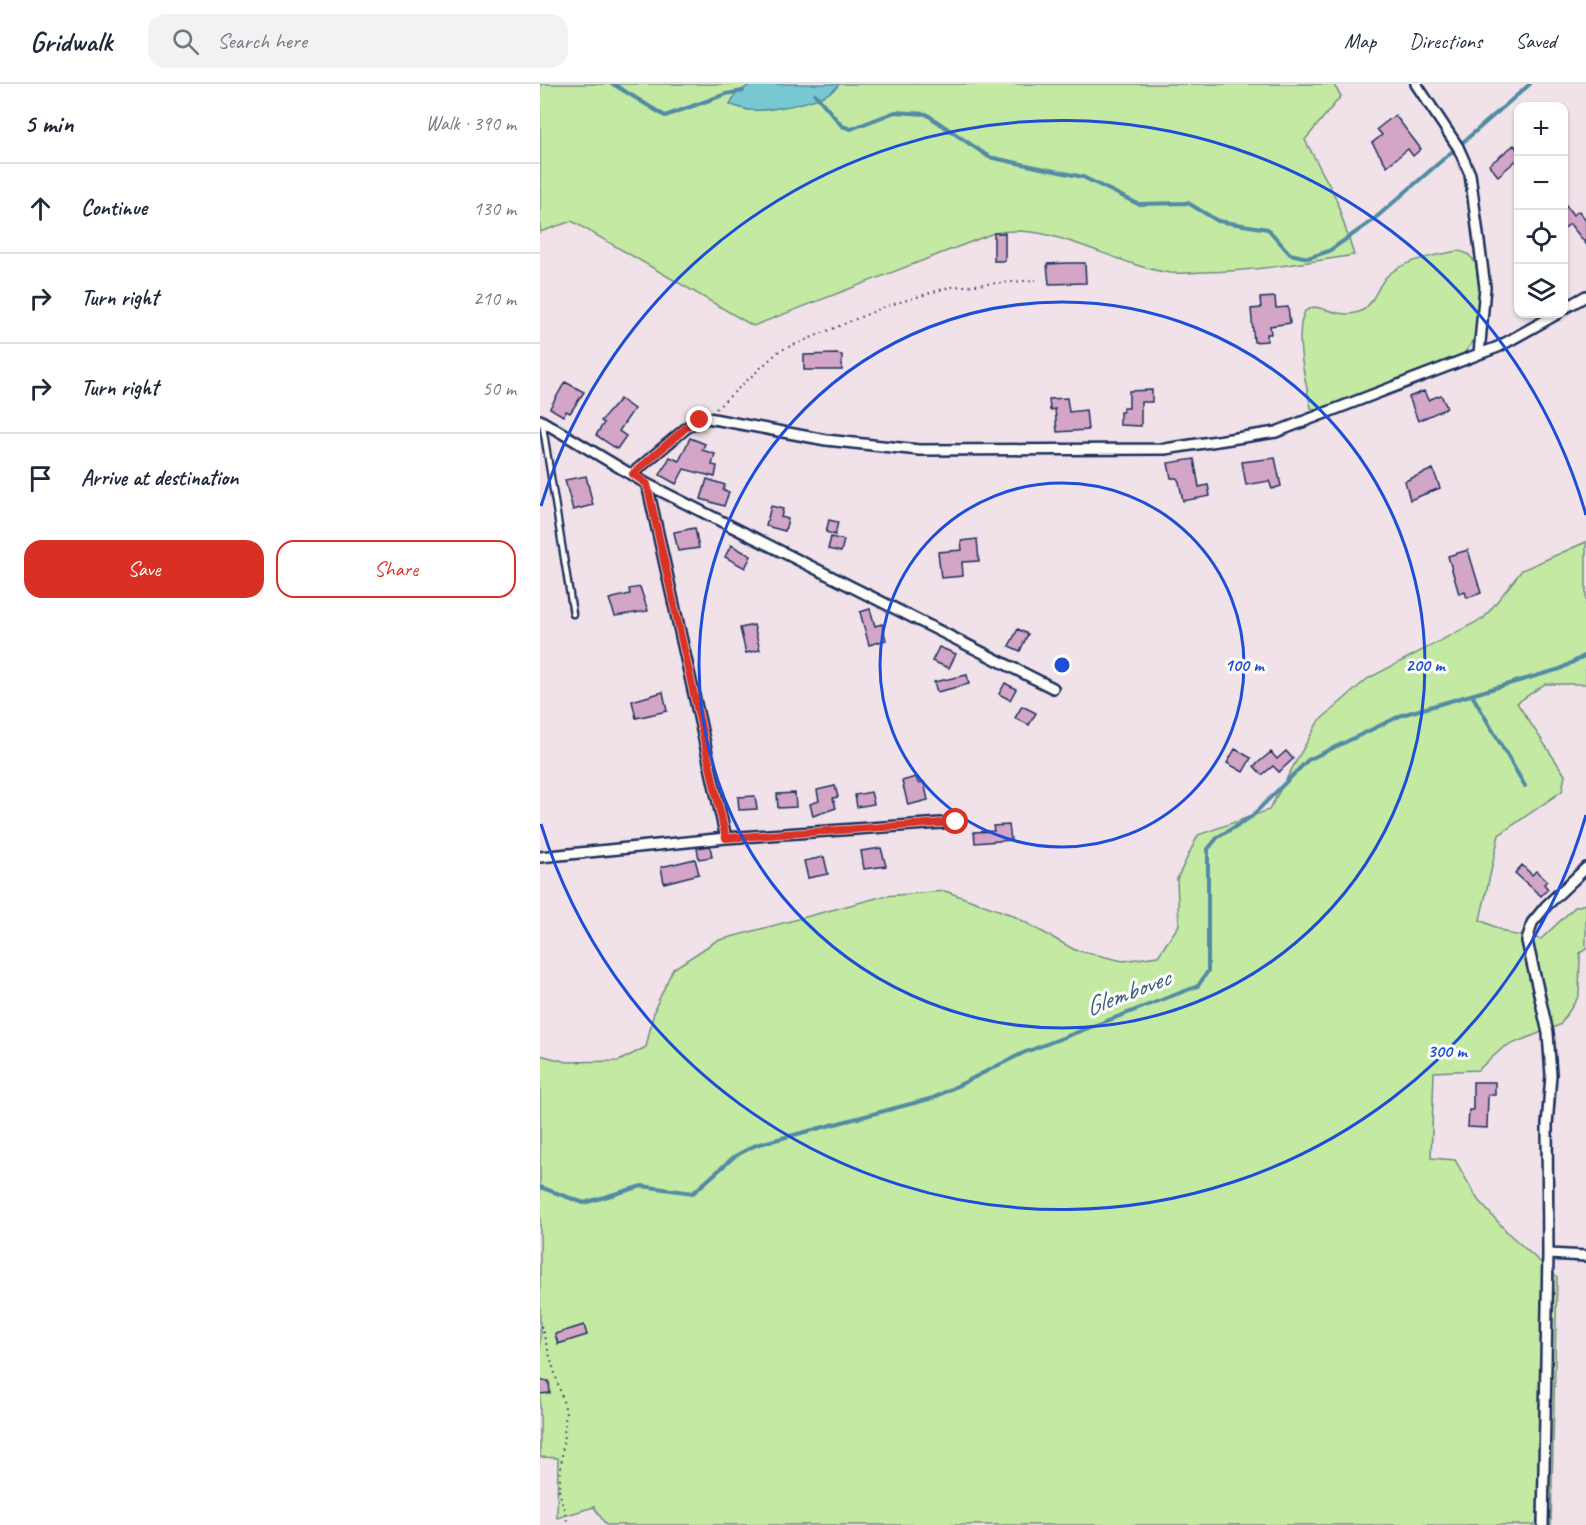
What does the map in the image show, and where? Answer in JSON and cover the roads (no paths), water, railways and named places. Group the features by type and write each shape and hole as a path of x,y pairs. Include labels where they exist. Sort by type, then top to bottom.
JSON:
{"street":[{"path":"1416,84 1458,147 1470,174 1485,287 1479,354"},
{"path":"1568,306 1586,296"},
{"path":"633,474 690,424 708,418 826,440 919,450 1165,448 1276,432 1498,347 1550,318"},
{"path":"541,421 647,484 1053,688"},
{"path":"647,484 726,838"},
{"path":"540,857 726,838 956,822"},
{"path":"1543,1525 1548,1254 1547,1125 1551,1075 1549,1043 1527,941 1532,923 1546,906 1586,868"},
{"path":"1548,1254 1586,1256"}],"lane":[{"path":"541,421 573,614"}],"water":[{"path":"751,84 839,84 824,96 783,107 749,110 730,105 735,95"}],"waterway":[{"path":"613,84 665,116 726,94 743,91"},
{"path":"815,94 842,126 851,129 895,112 926,114 989,157 1083,177 1138,204 1188,203 1218,221 1268,229 1290,254 1308,258 1329,251 1372,221 1530,84"},
{"name":"Glembovec","path":"540,1187 584,1203 642,1186 693,1193 735,1156 756,1145 933,1098 1023,1053 1198,986 1208,971 1208,849 1218,837 1251,817 1308,760 1402,715 1560,669 1586,655"},
{"path":"1472,695 1525,786"}]}
